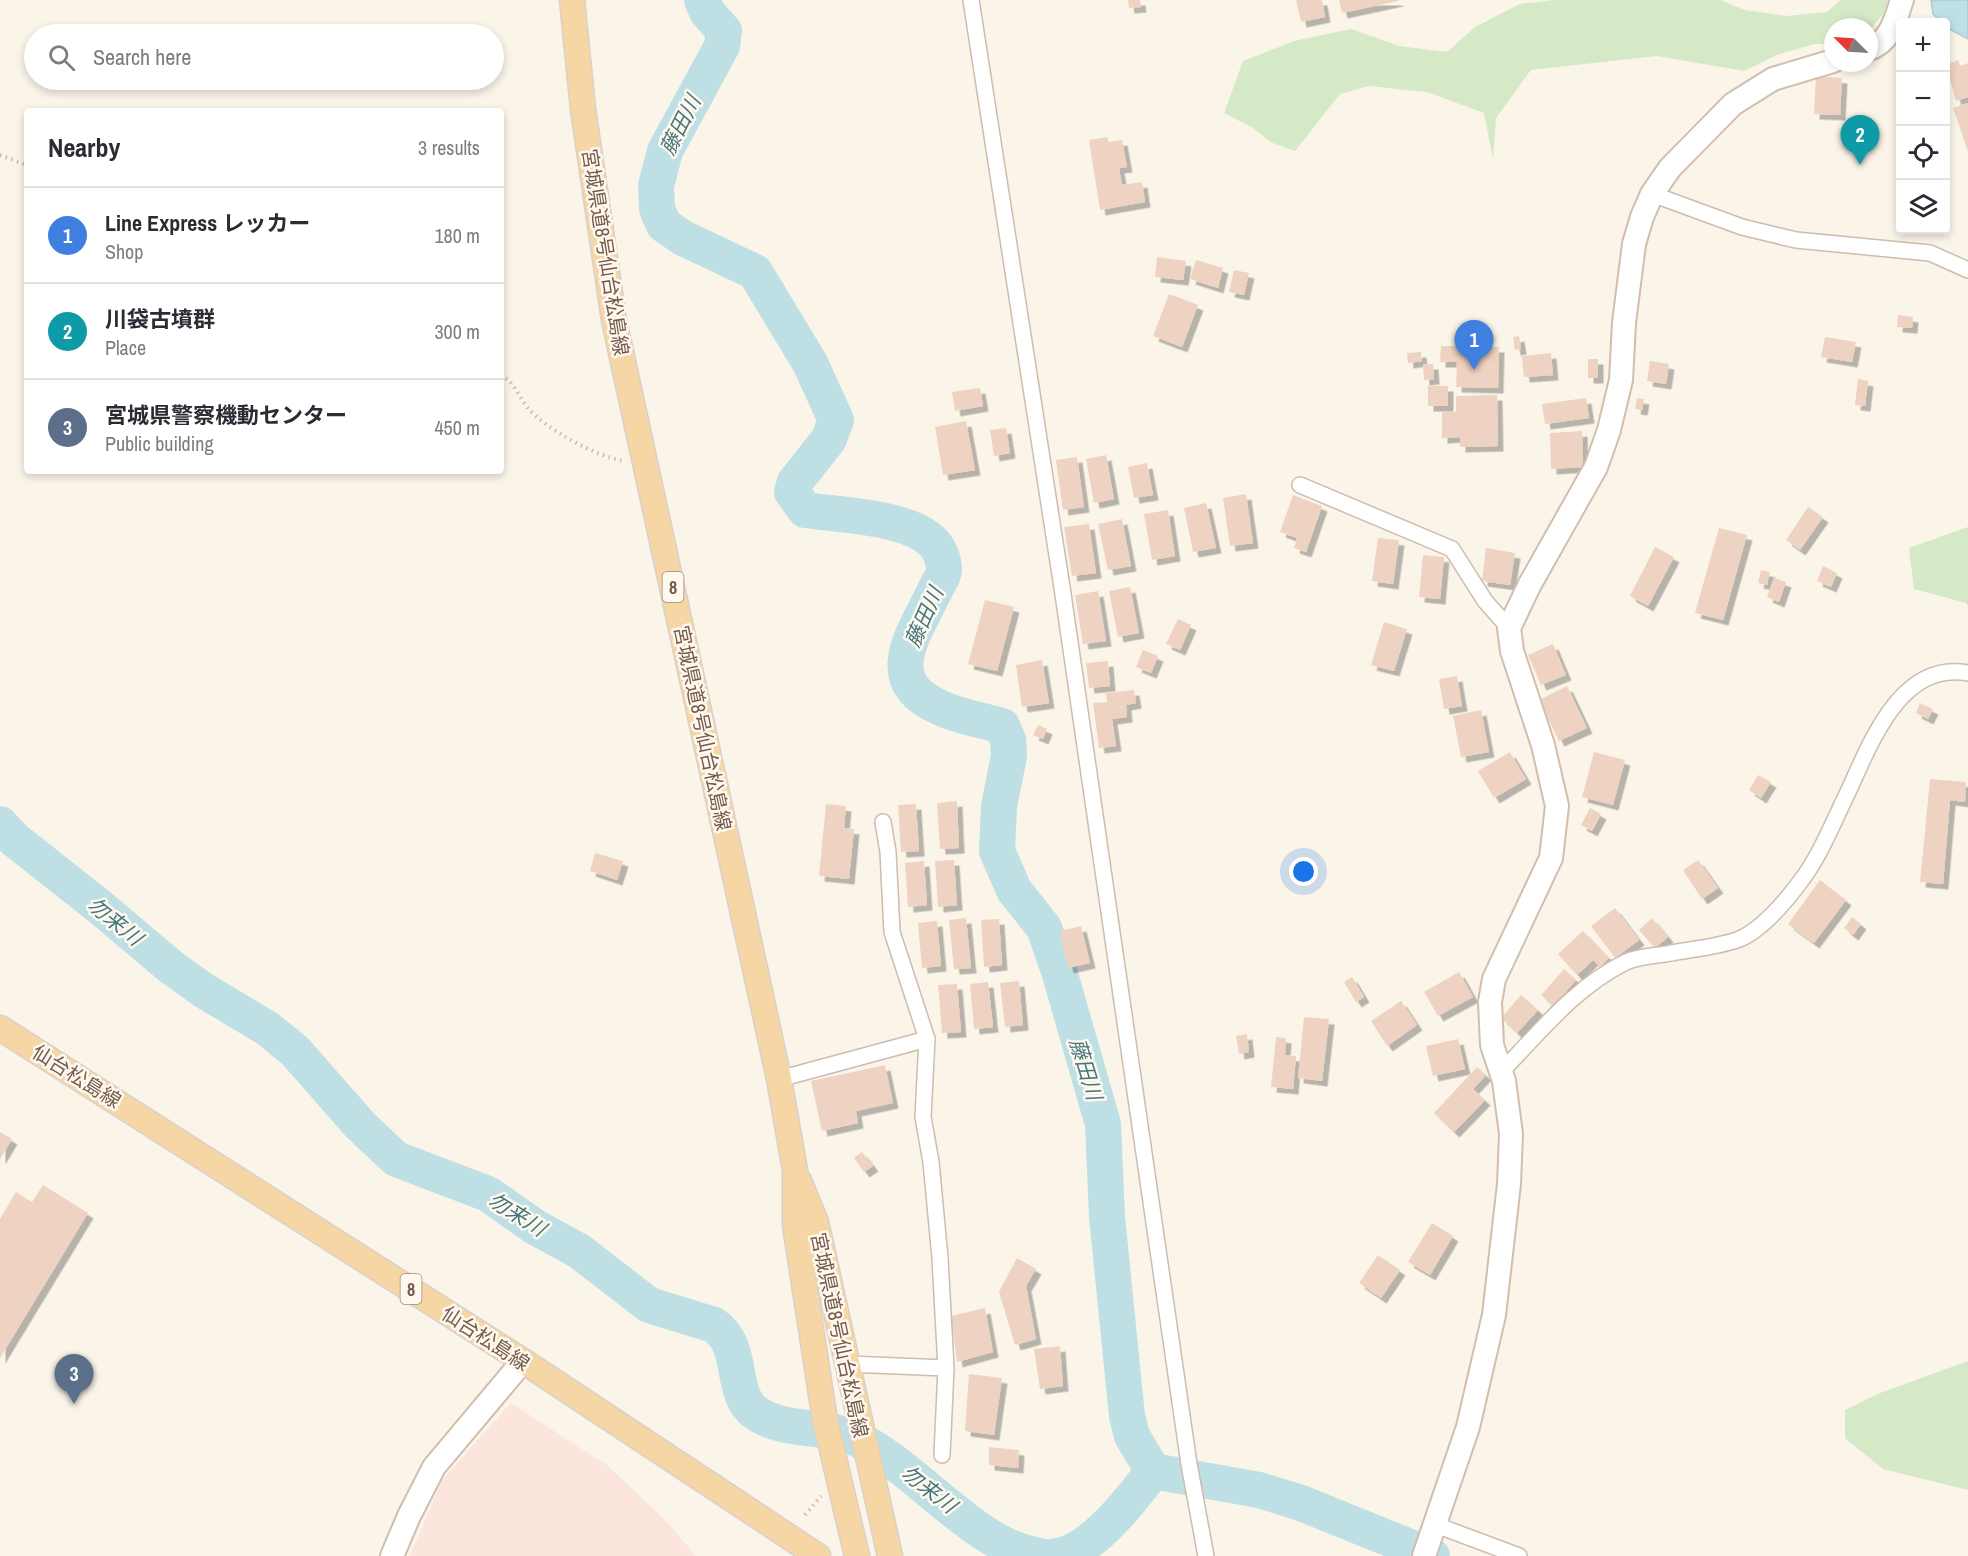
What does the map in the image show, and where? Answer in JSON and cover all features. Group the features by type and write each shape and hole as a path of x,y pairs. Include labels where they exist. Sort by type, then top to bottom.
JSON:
{"main road":[{"name":"宮城県道8号仙台松島線","path":"572,0 583,109 614,320 778,1079 795,1170 795,1226 825,1420 831,1490"},
{"name":"仙台松島線","path":"0,1028 523,1361 818,1556"},
{"name":"宮城県道8号仙台松島線","path":"795,1170 816,1222 890,1556"},
{"name":"8","path":"831,1490 857,1556"}],"street":[{"path":"971,0 1063,594 1189,1464 1206,1556"},
{"path":"1878,45 1886,38 1894,25 1902,0"},
{"path":"1424,1556 1468,1427 1494,1315 1509,1184 1511,1134 1504,1081 1492,1045 1490,1002 1494,979 1551,858 1557,806 1543,745 1512,651 1509,628 1530,584 1596,467 1609,430 1621,380 1624,323 1634,244 1652,194 1670,168 1733,104 1773,79 1824,64"},
{"path":"1652,194 1742,226 1796,240 1930,253 1968,270"},
{"path":"1300,485 1452,549 1485,601 1509,628"},
{"path":"1500,1072 1554,1015 1593,982 1620,966 1629,961 1711,947 1740,939 1765,921 1801,881 1825,840 1866,752 1884,719 1900,698 1926,677 1957,670 1968,672"},
{"path":"883,822 888,852 892,933 927,1039 923,1117 931,1162 940,1258 946,1368 942,1455"},
{"path":"778,1079 927,1039"},
{"path":"392,1556 434,1467 523,1361"},
{"path":"848,1364 946,1368"},
{"path":"1436,1525 1519,1556"}],"path":[{"path":"0,155 24,164"},
{"path":"504,376 528,408 550,428 609,458 620,461"},
{"path":"805,1515 821,1496 831,1490"}],"shaded area":[{"path":"511,1403 608,1466 665,1520 696,1556 410,1556 442,1480"}],"green space":[{"path":"1554,0 1720,0 1745,10 1787,16 1827,12 1841,0 1888,0 1878,20 1878,18 1824,18 1824,44 1815,44 1779,54 1744,71 1657,56 1531,70 1496,118 1493,159 1484,113 1427,92 1369,86 1340,94 1295,151 1270,142 1253,128 1224,113 1243,61 1294,41 1351,29 1399,46 1447,52 1475,27 1520,4"},
{"path":"1968,527 1968,607 1966,603 1914,589 1909,548"},
{"path":"1968,1361 1968,1490 1883,1469 1845,1438 1845,1410 1880,1393"}],"water":[{"path":"1931,0 1968,0 1968,39 1950,29 1950,18 1937,18 1933,14"}],"building":[{"path":"1128,0 1140,0 1141,7 1129,8"},
{"path":"1296,0 1322,0 1325,17 1301,22"},
{"path":"1339,0 1398,0 1398,1 1342,13"},
{"path":"1958,60 1960,66 1968,63 1968,97 1956,101 1950,79 1950,63"},
{"path":"1816,76 1842,78 1840,115 1814,114"},
{"path":"1968,103 1968,152 1953,108"},
{"path":"1108,137 1108,142 1122,140 1127,167 1119,168 1122,185 1142,182 1145,202 1100,210 1089,140"},
{"path":"1157,257 1186,261 1183,280 1155,277"},
{"path":"1196,260 1223,268 1218,288 1190,279"},
{"path":"1234,270 1249,273 1244,295 1229,292"},
{"path":"1169,294 1198,305 1182,347 1153,336"},
{"path":"1898,315 1913,317 1912,328 1897,327"},
{"path":"1519,336 1521,349 1515,350 1513,337"},
{"path":"1825,337 1856,342 1852,362 1821,357"},
{"path":"1441,346 1499,347 1498,388 1456,387 1457,362 1440,362"},
{"path":"1421,352 1422,361 1408,363 1407,353"},
{"path":"1551,353 1553,375 1524,377 1522,356"},
{"path":"1588,359 1598,359 1598,378 1588,378"},
{"path":"1650,361 1669,364 1666,384 1647,381"},
{"path":"1423,364 1433,364 1434,379 1424,380"},
{"path":"1858,379 1868,381 1865,406 1855,405"},
{"path":"1428,386 1448,386 1448,406 1428,406"},
{"path":"980,388 983,406 955,411 952,392"},
{"path":"1497,395 1498,446 1460,447 1460,437 1442,438 1442,412 1456,412 1456,396"},
{"path":"1586,398 1589,418 1545,424 1542,404"},
{"path":"1637,398 1644,399 1642,410 1635,409"},
{"path":"966,421 975,470 943,475 935,427"},
{"path":"1006,428 1010,453 994,456 990,430"},
{"path":"1582,431 1583,467 1551,469 1550,433"},
{"path":"1106,455 1114,499 1094,503 1086,459"},
{"path":"1077,457 1084,507 1063,510 1056,460"},
{"path":"1147,463 1153,495 1134,498 1128,467"},
{"path":"1246,494 1253,543 1230,546 1223,498"},
{"path":"1293,495 1322,506 1306,552 1294,548 1297,538 1280,532"},
{"path":"1206,503 1216,548 1193,552 1184,508"},
{"path":"1808,507 1823,517 1800,550 1786,540"},
{"path":"1168,510 1175,556 1152,560 1144,514"},
{"path":"1122,519 1131,566 1108,570 1098,524"},
{"path":"1089,524 1096,573 1072,576 1064,527"},
{"path":"1719,528 1747,535 1723,620 1695,613"},
{"path":"1378,538 1399,540 1393,584 1372,581"},
{"path":"1655,547 1674,557 1648,606 1630,596"},
{"path":"1486,548 1515,553 1510,585 1482,581"},
{"path":"1423,555 1444,557 1440,599 1419,597"},
{"path":"1823,566 1837,573 1831,587 1817,581"},
{"path":"1761,570 1770,572 1767,585 1758,583"},
{"path":"1774,578 1786,582 1779,602 1767,597"},
{"path":"1130,587 1139,633 1118,637 1109,591"},
{"path":"1098,591 1106,641 1083,644 1075,595"},
{"path":"985,600 1014,607 997,671 968,664"},
{"path":"1178,619 1191,625 1180,650 1166,644"},
{"path":"1384,622 1407,629 1394,671 1371,665"},
{"path":"1553,644 1566,675 1541,685 1528,655"},
{"path":"1143,650 1158,656 1151,673 1136,667"},
{"path":"1042,660 1049,703 1022,707 1016,665"},
{"path":"1108,661 1110,686 1089,688 1086,663"},
{"path":"1457,676 1462,706 1444,709 1439,679"},
{"path":"1567,686 1587,728 1559,741 1539,700"},
{"path":"1134,690 1136,703 1126,705 1127,717 1112,719 1116,746 1099,748 1093,703 1107,702 1106,693"},
{"path":"1920,703 1933,709 1928,719 1916,713"},
{"path":"1481,710 1489,752 1461,757 1453,716"},
{"path":"1038,725 1047,729 1043,739 1033,735"},
{"path":"1510,752 1526,779 1494,798 1478,771"},
{"path":"1594,752 1625,760 1613,805 1582,797"},
{"path":"1758,775 1771,782 1761,798 1749,790"},
{"path":"1930,779 1966,782 1965,802 1950,800 1943,884 1920,882"},
{"path":"957,801 959,848 940,849 937,803"},
{"path":"826,804 846,806 844,828 854,829 849,879 819,876"},
{"path":"916,804 919,851 901,852 898,805"},
{"path":"1590,808 1601,814 1592,831 1581,825"},
{"path":"595,853 623,861 617,880 590,871"},
{"path":"954,860 957,905 938,907 935,861"},
{"path":"1698,860 1718,888 1702,899 1683,870"},
{"path":"924,861 927,905 908,907 905,863"},
{"path":"1820,880 1846,900 1814,943 1788,924"},
{"path":"1615,908 1639,940 1615,958 1591,926"},
{"path":"1852,917 1861,924 1853,935 1844,928"},
{"path":"966,918 971,968 954,969 949,920"},
{"path":"1652,918 1668,937 1655,948 1639,930"},
{"path":"999,919 1002,965 984,967 981,920"},
{"path":"937,921 941,966 922,968 918,923"},
{"path":"1081,926 1090,963 1068,968 1060,931"},
{"path":"1583,931 1609,958 1600,967 1593,960 1577,975 1558,954"},
{"path":"1564,969 1576,980 1553,1006 1541,995"},
{"path":"1459,972 1473,997 1438,1016 1424,992"},
{"path":"1352,977 1364,997 1356,1002 1344,982"},
{"path":"1019,981 1023,1025 1005,1027 1000,983"},
{"path":"988,982 993,1027 974,1029 970,984"},
{"path":"957,984 961,1032 942,1033 938,985"},
{"path":"1521,995 1538,1010 1517,1033 1501,1018"},
{"path":"1401,1001 1417,1025 1387,1046 1371,1021"},
{"path":"1304,1017 1329,1019 1322,1081 1298,1078"},
{"path":"1247,1034 1249,1052 1239,1054 1236,1036"},
{"path":"1276,1037 1286,1038 1285,1055 1296,1056 1293,1089 1271,1087"},
{"path":"1458,1039 1465,1069 1433,1076 1426,1046"},
{"path":"885,1065 893,1103 856,1111 858,1123 822,1131 811,1081"},
{"path":"1477,1067 1486,1075 1473,1089 1485,1100 1454,1132 1434,1113"},
{"path":"0,1132 12,1139 0,1159"},
{"path":"862,1152 873,1166 864,1172 854,1158"},
{"path":"43,1185 88,1213 0,1358 0,1219 16,1192 32,1202"},
{"path":"1432,1223 1453,1236 1430,1275 1408,1262"},
{"path":"1378,1255 1400,1270 1381,1298 1359,1283"},
{"path":"1017,1258 1036,1269 1026,1286 1036,1339 1015,1345 999,1292"},
{"path":"985,1308 993,1352 957,1362 951,1316"},
{"path":"1060,1346 1063,1386 1040,1389 1034,1349"},
{"path":"969,1374 1002,1378 994,1435 965,1431"},
{"path":"989,1447 1019,1450 1018,1468 989,1465"}],"waterway":[{"name":"藤田川","path":"702,0 707,12 724,31 722,46 665,151 656,186 657,209 664,225 683,238 755,272 810,363 836,420 829,439 795,482 792,492 805,510 870,518 903,525 928,538 935,544 942,556 943,575 911,639 906,655 906,670 910,684 922,697 948,711 1002,726 1008,740 1009,756 999,806 997,851 1014,890 1044,928 1059,971 1103,1124 1107,1217 1127,1416 1132,1436 1153,1471"},
{"name":"勿来川","path":"0,824 15,840 171,967 203,990 268,1029 295,1051 360,1125 396,1159 488,1194 535,1227 579,1251 649,1305 714,1325 724,1334 730,1345 742,1394 747,1404 756,1413 778,1423 853,1437 900,1466 992,1538 1016,1550 1041,1556"},
{"name":"勿来川","path":"1153,1471 1259,1490 1301,1503 1432,1556"},
{"name":"勿来川","path":"1056,1556 1069,1553 1097,1535 1134,1496 1153,1471"}],"place":[{"name":"川袋古墳群","path":"1860,165"},
{"name":"Line Express レッカー","path":"1474,370"},
{"name":"宮城県警察機動センター","path":"74,1404"}]}
